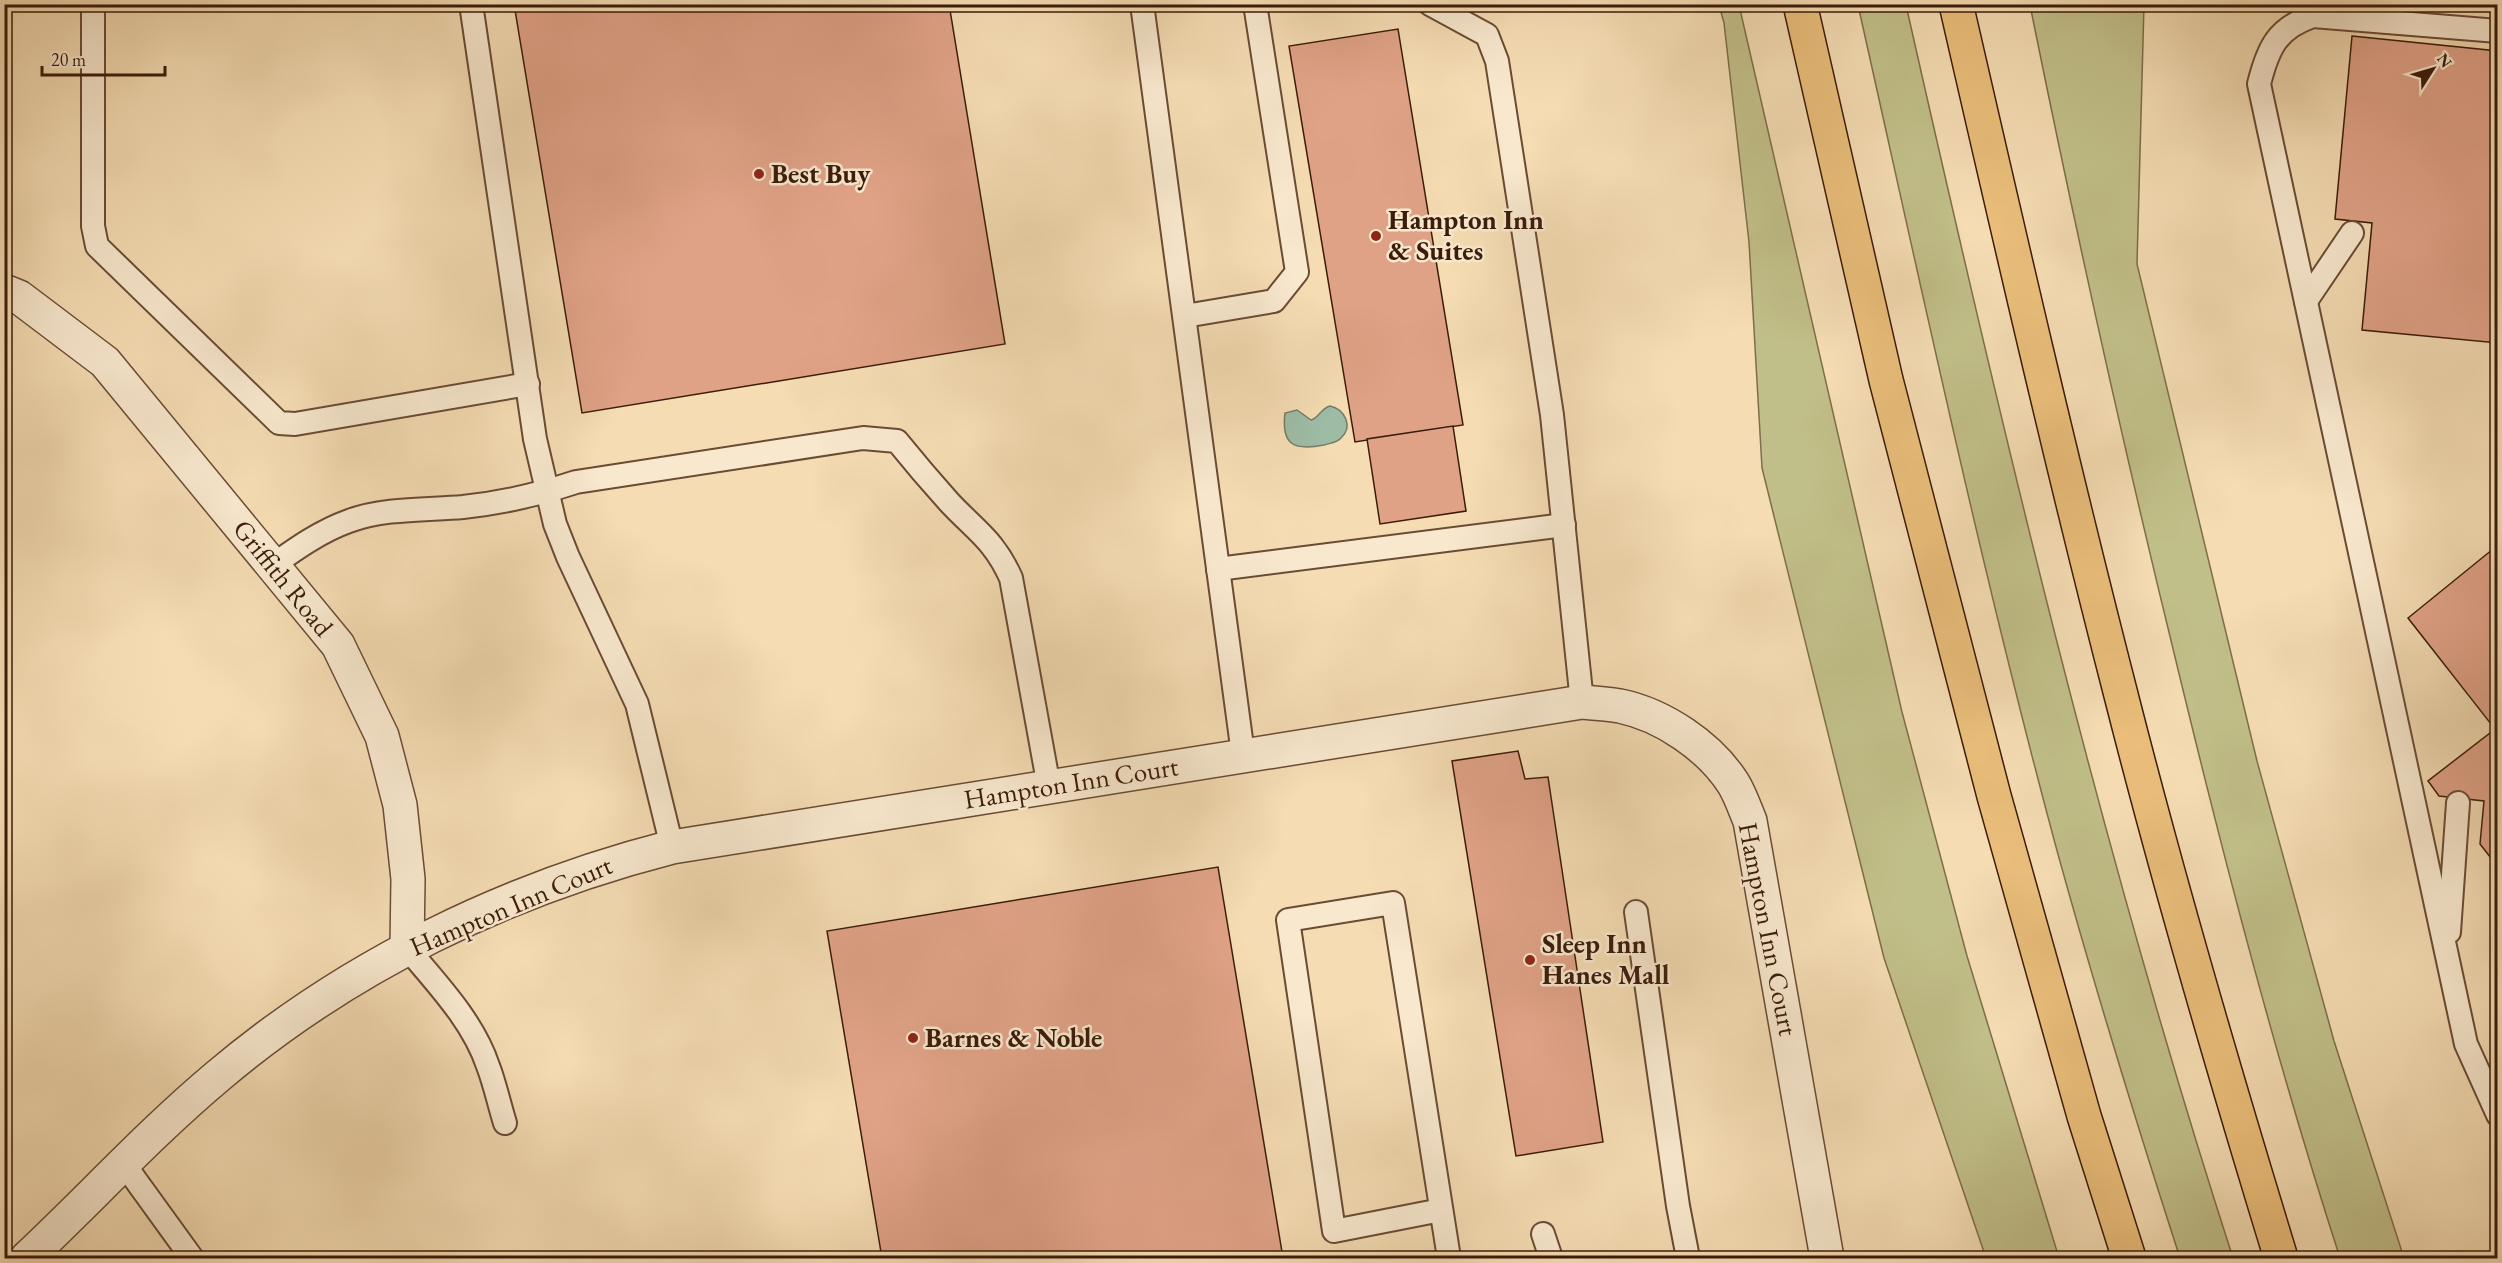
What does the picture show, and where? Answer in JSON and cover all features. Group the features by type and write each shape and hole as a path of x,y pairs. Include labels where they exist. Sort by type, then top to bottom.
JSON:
{"highway":[{"path":"1800,4 1886,380 1994,796 2084,1116 2129,1258"},
{"path":"1956,4 2035,347 2121,697 2217,1046 2281,1258"}],"street":[{"name":"Griffith Road","path":"4,291 19,297 105,362 338,645 382,736 400,806 408,879 407,948"},
{"name":"Hampton Inn Court","path":"27,1258 216,1077 297,1014 407,948 513,899 573,875 672,847 1243,754 1582,702 1621,706 1654,718 1683,733 1706,752 1733,783 1742,802 1750,821 1827,1258"}],"lane":[{"path":"93,4 93,217 97,246 279,423 296,424 528,384"},
{"path":"471,4 535,439 555,524 568,557 637,704 672,847"},
{"path":"1142,4 1243,754"},
{"path":"1185,316 1274,301 1297,272 1255,4"},
{"path":"1430,4 1487,35 1497,61 1552,415 1582,702"},
{"path":"2498,31 2313,16 2293,23 2277,39 2265,60 2259,84 2466,1044 2498,1115"},
{"path":"2306,301 2352,233"},
{"path":"273,565 311,538 350,520 375,514 467,506 548,492 576,482 863,438 897,441 951,504 987,538 1002,556 1011,578 1049,787"},
{"path":"1218,569 1564,525"},
{"path":"2447,958 2458,803"},
{"path":"1441,1210 1334,1231 1288,920 1393,903 1449,1258"},
{"path":"1636,912 1678,1206 1688,1258"},
{"path":"407,948 450,1001 473,1036 488,1064 505,1123"},
{"path":"124,1164 192,1258"},
{"path":"1543,1234 1551,1258"}],"shaded area":[{"path":"1719,5 1739,5 1902,712 1967,956 2059,1258 1986,1258 1884,958 1762,468 1749,242 1724,23"},
{"path":"1858,5 1906,5 1978,321 2055,635 2139,948 2233,1258 2180,1258 2100,1002 2056,847 2002,638 1952,427"},
{"path":"2030,5 2144,5 2137,264 2257,761 2334,1041 2404,1258 2340,1258 2294,1109 2232,884 2155,576 2099,332"},
{"path":"1330,406 1343,414 1346,419 1347,428 1339,440 1324,445 1305,447 1297,446 1288,439 1284,424 1285,413 1297,410 1311,420"}],"building":[{"name":"Best Buy","path":"514,4 949,4 1005,344 582,413"},
{"name":"Hampton Inn & Suites","path":"1398,29 1463,425 1355,442 1289,46"},
{"path":"2352,36 2498,51 2498,343 2362,330 2372,223 2335,219"},
{"path":"1453,426 1466,511 1380,524 1367,439"},
{"path":"2498,545 2498,867 2480,844 2484,801 2439,796 2428,781 2495,729 2408,618"},
{"name":"Sleep Inn Hanes Mall","path":"1518,751 1525,779 1548,777 1603,1142 1516,1156 1452,761"},
{"path":"1218,867 1283,1258 882,1258 827,931"}],"place":[{"name":"Best Buy","path":"759,174"},
{"name":"Hampton Inn & Suites","path":"1376,236"},
{"name":"Sleep Inn Hanes Mall","path":"1530,960"},
{"name":"Barnes & Noble","path":"913,1038"}]}
